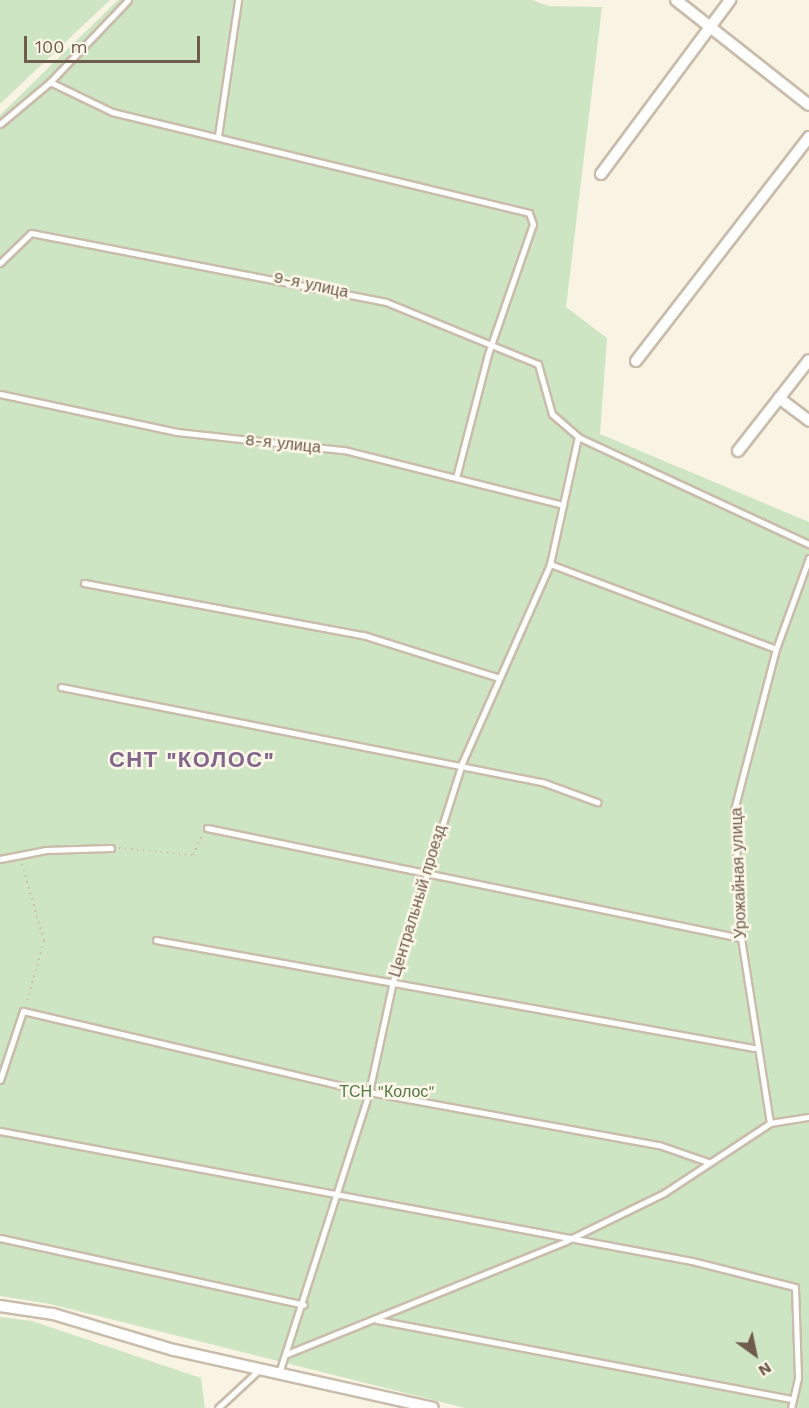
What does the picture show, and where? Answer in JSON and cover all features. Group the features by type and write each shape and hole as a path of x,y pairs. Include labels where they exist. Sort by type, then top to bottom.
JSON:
{"street":[{"path":"676,0 809,105"},
{"path":"601,174 730,0"},
{"path":"636,361 809,137"},
{"path":"738,451 809,360"},
{"path":"779,398 809,421"},
{"path":"0,1306 53,1314 279,1374 433,1408"}],"lane":[{"path":"0,124 50,82 128,0"},
{"path":"218,136 238,0"},
{"path":"50,82 112,112 529,213 533,224 496,343 488,354 456,478"},
{"name":"9-я улица","path":"0,263 31,233 375,299 496,343 538,364 552,414 578,437 801,536 809,544"},
{"name":"8-я улица","path":"0,394 177,432 344,450 563,505"},
{"name":"Центральный проезд","path":"279,1374 304,1305 335,1197 369,1092 393,981 459,770 550,564 578,437"},
{"name":"Урожайная улица","path":"770,1123 754,1048 741,938 734,810 776,649 809,558"},
{"path":"550,564 776,649"},
{"path":"84,583 363,635 500,678"},
{"path":"61,687 459,770 542,782 597,801"},
{"path":"207,828 426,877 741,938"},
{"path":"0,859 19,855 111,848"},
{"path":"156,940 754,1048"},
{"path":"0,1080 22,1011 369,1092 659,1145 708,1162"},
{"path":"286,1354 566,1241 664,1193 770,1123 809,1117"},
{"path":"0,1131 566,1241 692,1261 795,1287 798,1378 791,1408"},
{"path":"0,1238 304,1305"},
{"path":"375,1320 793,1399"},
{"path":"218,1408 260,1369"}],"path":[{"path":"111,848 193,855 207,828"},
{"path":"19,855 44,941 22,1011"}],"green space":[{"path":"0,0 110,0 0,104"},
{"name":"ТСН \"Колос\"","path":"118,0 532,0 549,6 602,7 566,307 607,338 600,434 809,522 809,1408 465,1408 50,1304 0,1296 0,115"},
{"path":"0,1317 32,1321 201,1378 205,1408 0,1408"}],"district":[{"name":"СНТ \"КОЛОС\"","path":"192,760"}]}
